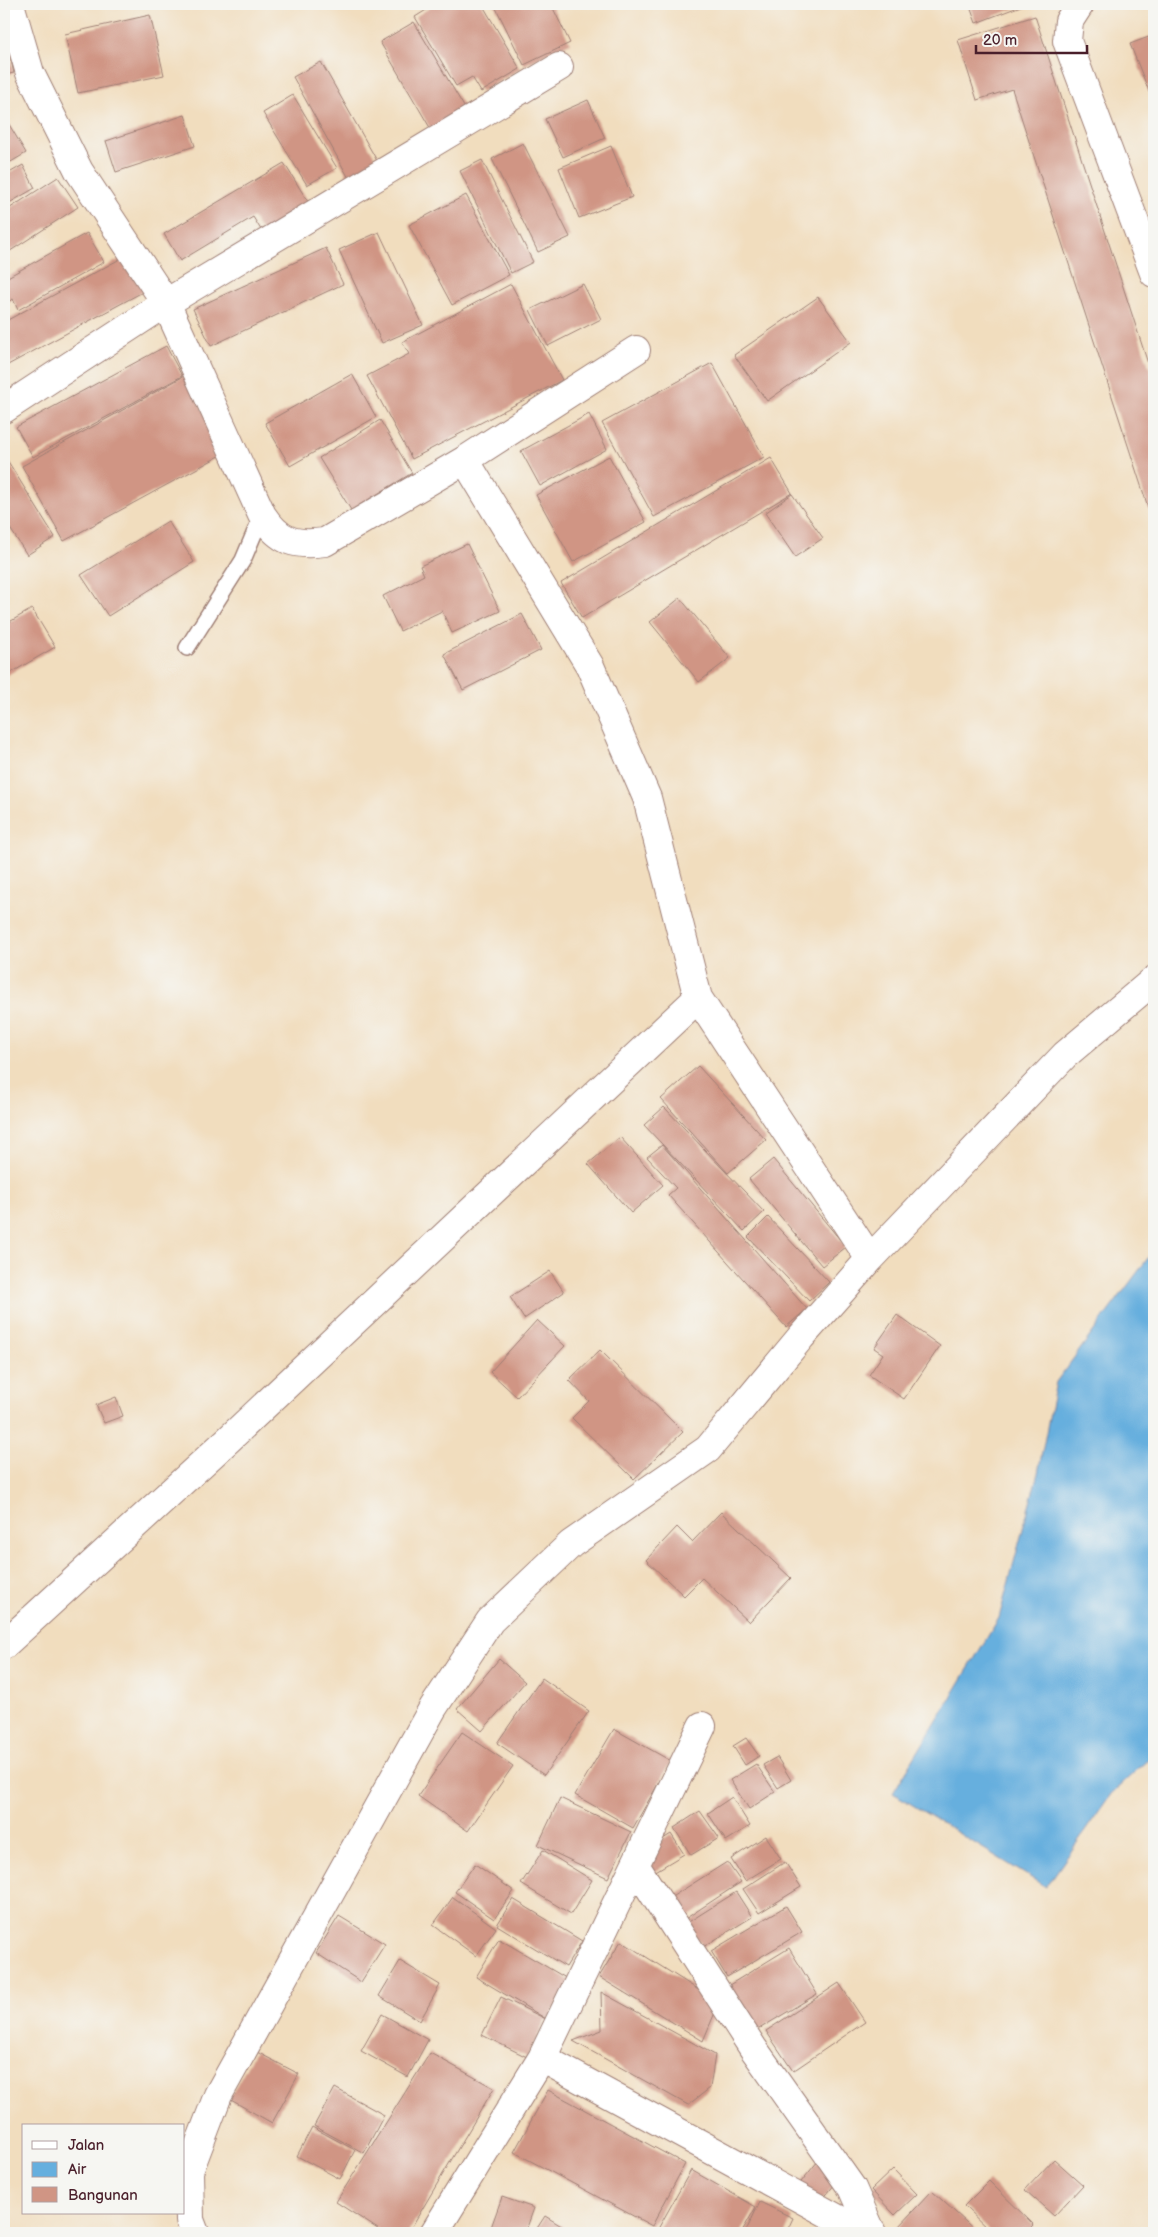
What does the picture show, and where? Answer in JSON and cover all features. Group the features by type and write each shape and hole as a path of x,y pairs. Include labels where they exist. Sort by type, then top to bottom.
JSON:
{"street":[{"path":"10,4 30,73 79,171 166,303 262,515 270,526 290,541 305,545 326,542 464,460 636,350"},
{"path":"1080,4 1069,21 1067,41 1154,274"},
{"path":"4,408 166,303 559,67"},
{"path":"464,460 590,666 643,789 698,998 870,1259"},
{"path":"195,2233 190,2220 189,2171 218,2095 433,1708 490,1620 571,1544 708,1449 801,1337 870,1259 1065,1055 1154,980"},
{"path":"4,1645 237,1432 698,998"},
{"path":"440,2231 542,2058 702,1726"},
{"path":"635,1865 753,2048 852,2188 872,2233"},
{"path":"542,2058 864,2233"}],"lane":[{"path":"187,648 243,560 262,515"}],"water":[{"path":"1154,1250 1154,1754 1111,1794 1046,1887 893,1793 999,1618 1038,1473 1056,1382"}],"building":[{"path":"436,4 482,4 520,69 481,92 472,77 456,86 415,17"},
{"path":"494,4 551,4 570,43 524,65"},
{"path":"969,4 1026,4 976,23"},
{"path":"150,15 164,75 78,93 65,34"},
{"path":"1035,16 1154,382 1154,508 1149,510 1012,89 977,100 958,40"},
{"path":"414,22 470,117 436,138 380,42"},
{"path":"4,31 14,73 4,75"},
{"path":"1154,35 1154,104 1130,44"},
{"path":"321,62 380,166 351,182 293,77"},
{"path":"293,95 337,168 307,185 263,113"},
{"path":"588,100 605,138 563,157 545,119"},
{"path":"185,115 195,146 116,172 106,141"},
{"path":"4,116 26,153 4,166"},
{"path":"523,143 570,237 538,252 492,159"},
{"path":"611,146 632,197 579,218 559,168"},
{"path":"482,160 533,262 511,273 460,171"},
{"path":"284,163 315,213 268,241 253,217 180,261 164,234"},
{"path":"23,165 35,188 4,206 4,176"},
{"path":"58,177 78,207 4,255 4,212"},
{"path":"466,195 509,275 452,305 409,225"},
{"path":"379,232 423,325 382,343 339,250"},
{"path":"87,233 104,262 18,310 13,299 4,304 4,279"},
{"path":"326,248 343,284 211,346 193,309"},
{"path":"131,253 150,288 6,366 4,362 4,322"},
{"path":"511,284 562,380 412,459 367,376 409,354 402,342"},
{"path":"583,284 601,319 548,346 530,310"},
{"path":"818,297 851,342 767,401 734,355"},
{"path":"166,346 182,376 33,457 16,427"},
{"path":"712,363 764,457 654,517 602,423"},
{"path":"352,374 376,417 290,466 265,423"},
{"path":"184,376 227,452 64,541 22,466"},
{"path":"589,414 607,449 540,486 521,451"},
{"path":"380,420 412,473 351,510 319,458"},
{"path":"4,455 55,537 27,555 4,519"},
{"path":"609,456 646,522 573,562 536,495"},
{"path":"771,458 792,493 582,618 561,583"},
{"path":"792,494 823,538 795,557 765,513"},
{"path":"168,521 194,562 108,616 81,575"},
{"path":"467,544 500,611 452,633 442,611 400,631 383,596 424,575 420,566"},
{"path":"680,598 730,658 699,682 650,622"},
{"path":"32,609 55,647 4,677 4,625"},
{"path":"522,614 541,650 463,690 444,654"},
{"path":"698,1066 766,1140 728,1173 661,1099"},
{"path":"664,1107 764,1212 744,1231 644,1125"},
{"path":"620,1137 663,1185 631,1213 588,1164"},
{"path":"662,1145 807,1309 786,1327 668,1195 676,1188 647,1157"},
{"path":"773,1159 846,1247 822,1266 749,1179"},
{"path":"768,1217 829,1282 809,1301 748,1237"},
{"path":"550,1271 564,1292 524,1319 510,1297"},
{"path":"897,1315 940,1346 904,1399 869,1375 883,1354 874,1348"},
{"path":"537,1320 565,1346 517,1397 490,1372"},
{"path":"600,1350 683,1432 634,1479 572,1418 589,1401 569,1380"},
{"path":"116,1397 123,1416 104,1423 96,1405"},
{"path":"721,1512 791,1578 749,1622 702,1578 684,1596 646,1560 677,1527 692,1542"},
{"path":"499,1659 525,1682 482,1731 457,1709"},
{"path":"542,1678 589,1711 544,1775 497,1743"},
{"path":"614,1729 671,1761 633,1828 575,1795"},
{"path":"462,1732 513,1766 468,1831 418,1796"},
{"path":"746,1738 759,1756 745,1765 733,1746"},
{"path":"777,1757 791,1780 778,1788 763,1765"},
{"path":"756,1764 775,1792 749,1809 730,1780"},
{"path":"732,1797 750,1826 726,1841 708,1813"},
{"path":"560,1798 631,1832 608,1878 538,1845"},
{"path":"700,1811 719,1838 691,1855 674,1828"},
{"path":"671,1834 684,1854 654,1872 641,1853"},
{"path":"766,1836 781,1859 745,1881 731,1859"},
{"path":"543,1850 592,1880 571,1914 521,1884"},
{"path":"727,1862 741,1882 685,1919 670,1898"},
{"path":"785,1862 801,1887 759,1913 743,1889"},
{"path":"475,1864 514,1891 494,1919 455,1892"},
{"path":"736,1892 752,1917 703,1947 687,1923"},
{"path":"453,1897 496,1928 476,1956 433,1925"},
{"path":"513,1899 582,1941 566,1967 497,1925"},
{"path":"786,1906 802,1932 727,1977 711,1951"},
{"path":"339,1916 385,1944 361,1982 316,1953"},
{"path":"499,1939 571,1981 548,2020 476,1977"},
{"path":"621,1941 719,2003 703,2041 599,1977"},
{"path":"789,1948 817,1994 754,2032 726,1987"},
{"path":"400,1961 440,1985 420,2021 379,1996"},
{"path":"839,1983 865,2022 793,2071 766,2031"},
{"path":"601,1992 715,2055 710,2088 688,2105 573,2041 602,2030"},
{"path":"501,1997 546,2019 527,2057 482,2035"},
{"path":"382,2014 428,2040 408,2077 361,2051"},
{"path":"255,2051 299,2074 272,2123 229,2099"},
{"path":"430,2053 494,2088 408,2233 384,2233 336,2202"},
{"path":"335,2088 384,2115 364,2153 314,2126"},
{"path":"548,2090 685,2164 652,2226 514,2152"},
{"path":"312,2127 355,2150 340,2179 297,2156"},
{"path":"1054,2159 1083,2185 1054,2216 1025,2190"},
{"path":"818,2161 839,2179 818,2205 797,2187"},
{"path":"893,2169 917,2194 895,2215 871,2190"},
{"path":"691,2170 756,2207 741,2233 667,2233 658,2229"},
{"path":"989,2181 1034,2225 1026,2233 992,2233 964,2206"},
{"path":"932,2191 978,2233 902,2233 897,2228"},
{"path":"502,2197 534,2208 525,2233 489,2233"},
{"path":"760,2202 793,2218 786,2233 745,2233"},
{"path":"545,2216 573,2233 534,2233"}]}
